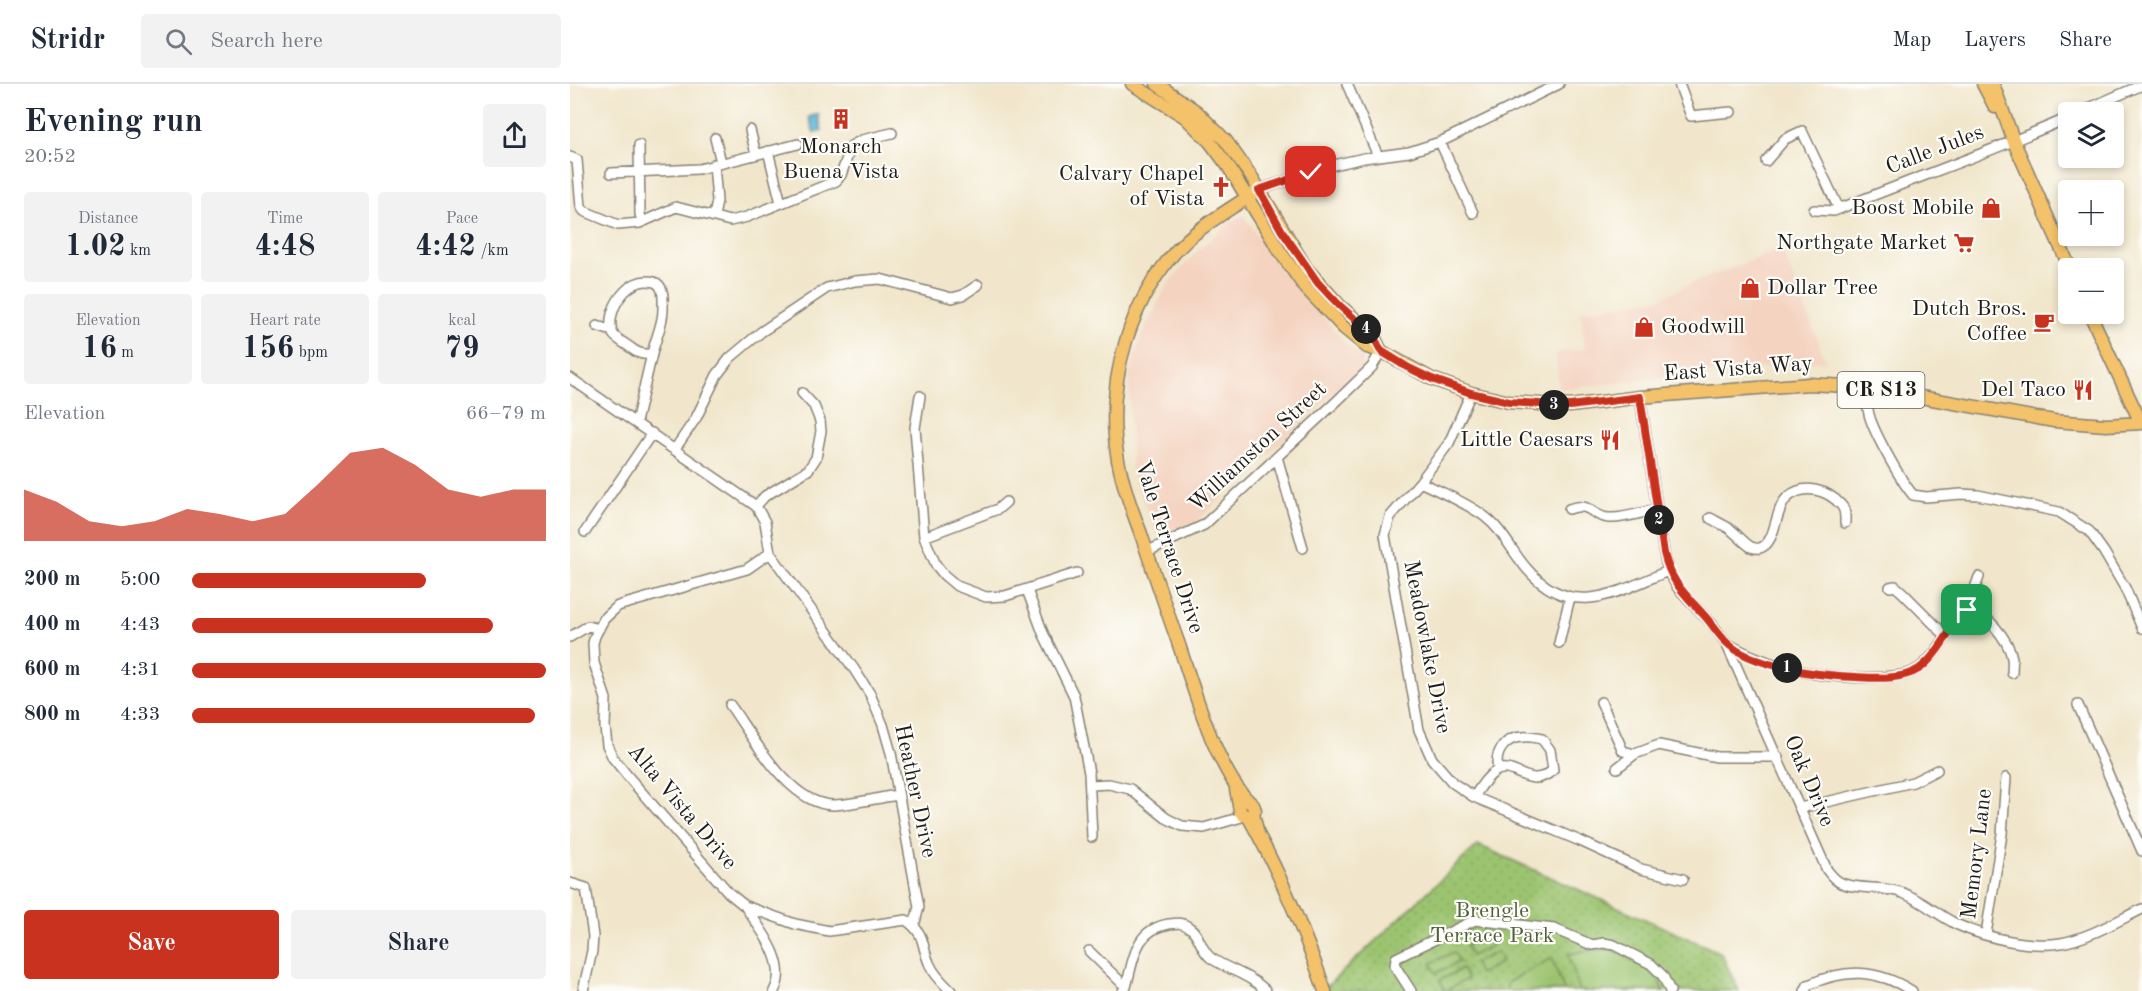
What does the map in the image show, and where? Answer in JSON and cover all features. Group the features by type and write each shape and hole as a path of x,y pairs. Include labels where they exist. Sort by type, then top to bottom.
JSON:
{"main road":[{"name":"East Vista Way","path":"1131,84 1174,109 1196,126 1222,157 1304,286 1344,328 1367,347 1381,351 1432,379 1471,393 1509,402 1570,406 1640,397 1809,384 1874,388 2054,421 2106,425 2142,424"},
{"name":"East Vista Way","path":"1156,84 1197,112 1234,151 1306,268 1340,306 1373,335 1381,351"},
{"path":"1983,84 2014,142"},
{"path":"1993,84 2014,142 2066,258"},
{"name":"Vale Terrace Drive","path":"1259,190 1217,216 1188,240 1167,263 1148,292 1131,327 1124,348 1114,401 1116,440 1126,492 1206,726 1301,923 1325,991"},
{"path":"2095,324 2142,424"}],"street":[{"path":"1347,84 1378,156"},
{"path":"1259,190 1329,166 1410,152 1440,142 1559,84"},
{"path":"1679,84 1691,116 1731,112"},
{"path":"2103,102 2142,85"},
{"name":"Calle Jules","path":"1815,210 1834,211 2014,142 2058,122"},
{"path":"750,130 756,154"},
{"path":"1766,161 1785,139 1802,131 1839,209"},
{"path":"570,157 577,160 575,192 581,207 584,211 618,225 642,222 676,207 730,221 747,217 836,181 841,175 851,146 862,140 892,133"},
{"path":"714,216 717,201 718,163 715,138"},
{"path":"1440,142 1473,213"},
{"path":"611,173 699,168 798,144"},
{"path":"639,145 642,222"},
{"path":"768,151 782,203"},
{"path":"675,449 696,418 717,375 730,358 762,332 827,288 855,281 880,279 952,298 963,295 978,285"},
{"path":"636,422 663,312 660,285 653,281 642,281 633,285 619,297 614,307 612,331 635,351 648,355 652,353"},
{"path":"597,326 612,331"},
{"name":"Williamston Street","path":"1146,552 1204,525 1372,367 1381,351"},
{"path":"570,378 756,506 765,522 770,553 747,569 618,606 612,610 599,628 588,626 570,637"},
{"path":"1874,388 1868,407 1873,426 1903,484 1913,495 1926,497 1978,495 2059,512 2089,531 2125,588 2142,628"},
{"path":"756,506 765,496 808,470 816,458 821,431 820,421 814,406 802,393"},
{"name":"Meadowlake Drive","path":"1471,393 1449,442 1420,482 1390,517 1385,535 1419,730 1432,759 1453,783 1474,797 1641,869 1683,879"},
{"path":"920,396 915,428 924,537 936,565 944,575 957,586 986,597 1005,596 1077,573"},
{"name":"Oak Drive","path":"1640,397 1668,572 1678,588 1712,624 1726,643 1827,870 1836,880 1843,884 1881,888 1901,893 1960,926 1997,938 2033,944 2061,943 2078,938 2142,909"},
{"path":"585,532 652,433"},
{"path":"1277,457 1304,548"},
{"path":"1420,482 1464,503 1485,517 1503,534 1527,569 1543,585 1558,594 1587,600 1605,597 1668,572"},
{"path":"1710,518 1729,528 1752,548 1758,549 1765,545 1772,535 1781,505 1786,497 1807,488 1815,489 1841,505 1845,511 1845,523"},
{"path":"924,537 998,509 1006,502"},
{"path":"1569,509 1579,505 1611,519 1658,509"},
{"name":"Heather Drive","path":"770,553 854,669 870,694 884,725 919,907 914,926"},
{"path":"1967,610 1979,577"},
{"path":"1890,587 1895,586 1902,592 1946,636"},
{"path":"1027,590 1043,633 1074,696 1090,785 1092,837"},
{"path":"1559,643 1569,597"},
{"path":"1726,643 1761,661 1825,676 1870,678 1904,675 1918,669 1930,658 1963,611 1977,611 2004,638 2012,658 2012,673"},
{"name":"Alta Vista Drive","path":"599,628 595,636 594,663 606,693 605,737 610,752 631,780 729,893 745,906 795,924 829,931 893,920 906,920 914,926"},
{"path":"1601,702 1623,751 1635,754"},
{"path":"730,705 784,780 800,794 832,805 898,795"},
{"path":"2078,705 2142,851"},
{"path":"1474,797 1489,776 1504,768 1532,779 1549,774 1553,770 1551,750 1542,739 1523,736 1513,739 1498,753 1496,760 1498,770"},
{"path":"1617,768 1635,754 1659,746 1717,757 1778,757"},
{"path":"1800,808 1913,782 1936,770"},
{"name":"Memory Lane","path":"1986,934 2002,834 2006,778"},
{"path":"1090,785 1108,784 1130,789 1166,818 1182,826 1204,828 1246,811"},
{"path":"570,883 586,888 593,936 583,991"},
{"path":"745,906 774,955 779,975 776,990"},
{"path":"1411,991 1395,966 1396,958 1475,920 1554,929 1592,945 1604,943 1614,945 1651,964 1663,976 1670,991"},
{"path":"1089,951 1124,989 1138,945 1147,932 1162,925 1184,923 1193,929 1198,941 1211,958 1259,984 1266,991"},
{"path":"914,926 922,935 930,967 951,991"},
{"path":"1805,991 1808,985 1823,978 1860,972 1899,982 1912,991"}],"shaded area":[{"path":"1243,215 1278,264 1345,343 1363,357 1363,366 1189,528 1157,535 1131,470 1129,375 1139,341 1167,285 1194,254 1231,221"},
{"path":"1782,249 1826,361 1559,389 1555,353 1585,349 1581,311 1658,299 1700,280"}],"green space":[{"name":"Brengle Terrace Park","path":"1478,845 1721,953 1739,991 1325,991 1324,989"},
{"path":"1488,935 1493,945 1471,956 1466,946"},
{"path":"1594,949 1612,949 1657,975 1663,991 1580,991 1568,954"},
{"path":"1454,952 1459,962 1436,973 1431,963"},
{"path":"1497,952 1502,962 1479,974 1474,963"},
{"path":"1552,958 1564,991 1506,991 1508,982"},
{"path":"1462,969 1467,979 1445,991 1440,980"}],"water":[{"path":"818,114 822,131 814,133 809,117"}],"place":[{"name":"Monarch Buena Vista","path":"841,119"},
{"name":"Calvary Chapel of Vista","path":"1221,187"},
{"name":"Boost Mobile","path":"1991,208"},
{"name":"Northgate Market","path":"1964,243"},
{"name":"Dollar Tree","path":"1750,288"},
{"name":"Dutch Bros. Coffee","path":"2044,322"},
{"name":"Goodwill","path":"1644,327"},
{"name":"Del Taco","path":"2083,390"},
{"name":"Little Caesars","path":"1610,440"}],"route":[{"path":"1311,172 1259,190 1306,268 1340,306 1373,335 1381,351 1432,379 1471,393 1509,402 1570,406 1640,397 1668,572 1678,588 1712,624 1726,643 1761,661 1825,676 1870,678 1904,675 1918,669 1930,658 1963,611 1967,610"}]}
